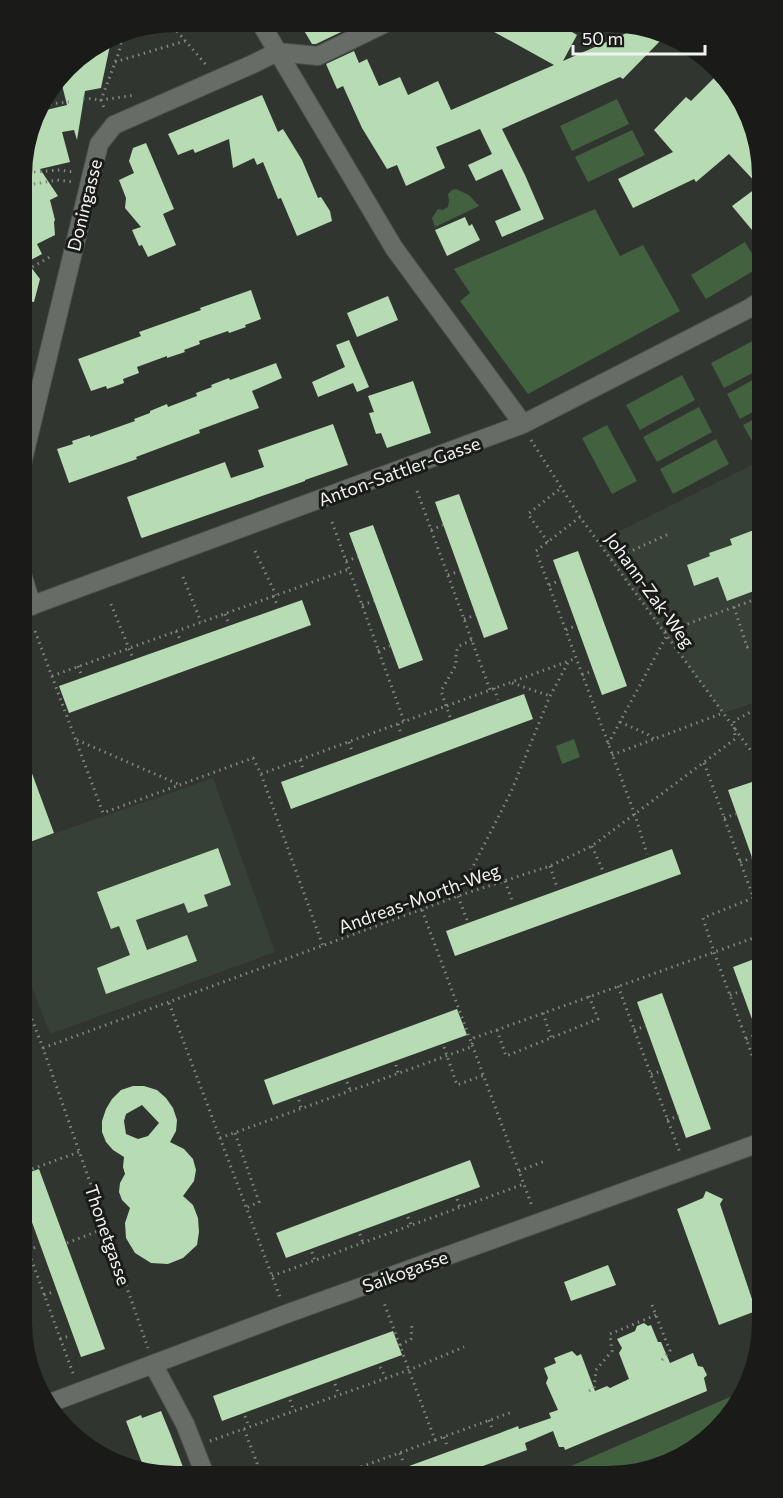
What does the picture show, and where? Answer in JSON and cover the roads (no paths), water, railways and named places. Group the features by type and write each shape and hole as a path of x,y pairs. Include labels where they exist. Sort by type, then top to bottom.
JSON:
{"street":[{"path":"266,32 394,248 523,424"},
{"path":"277,52 318,56 367,32"},
{"name":"Doningasse","path":"32,422 99,144 114,124 277,52"},
{"name":"Anton-Sattler-Gasse","path":"32,606 523,424 752,307"},
{"name":"Saikogasse","path":"55,1401 320,1302 751,1146"},
{"path":"153,1364 185,1424 201,1466"}]}
